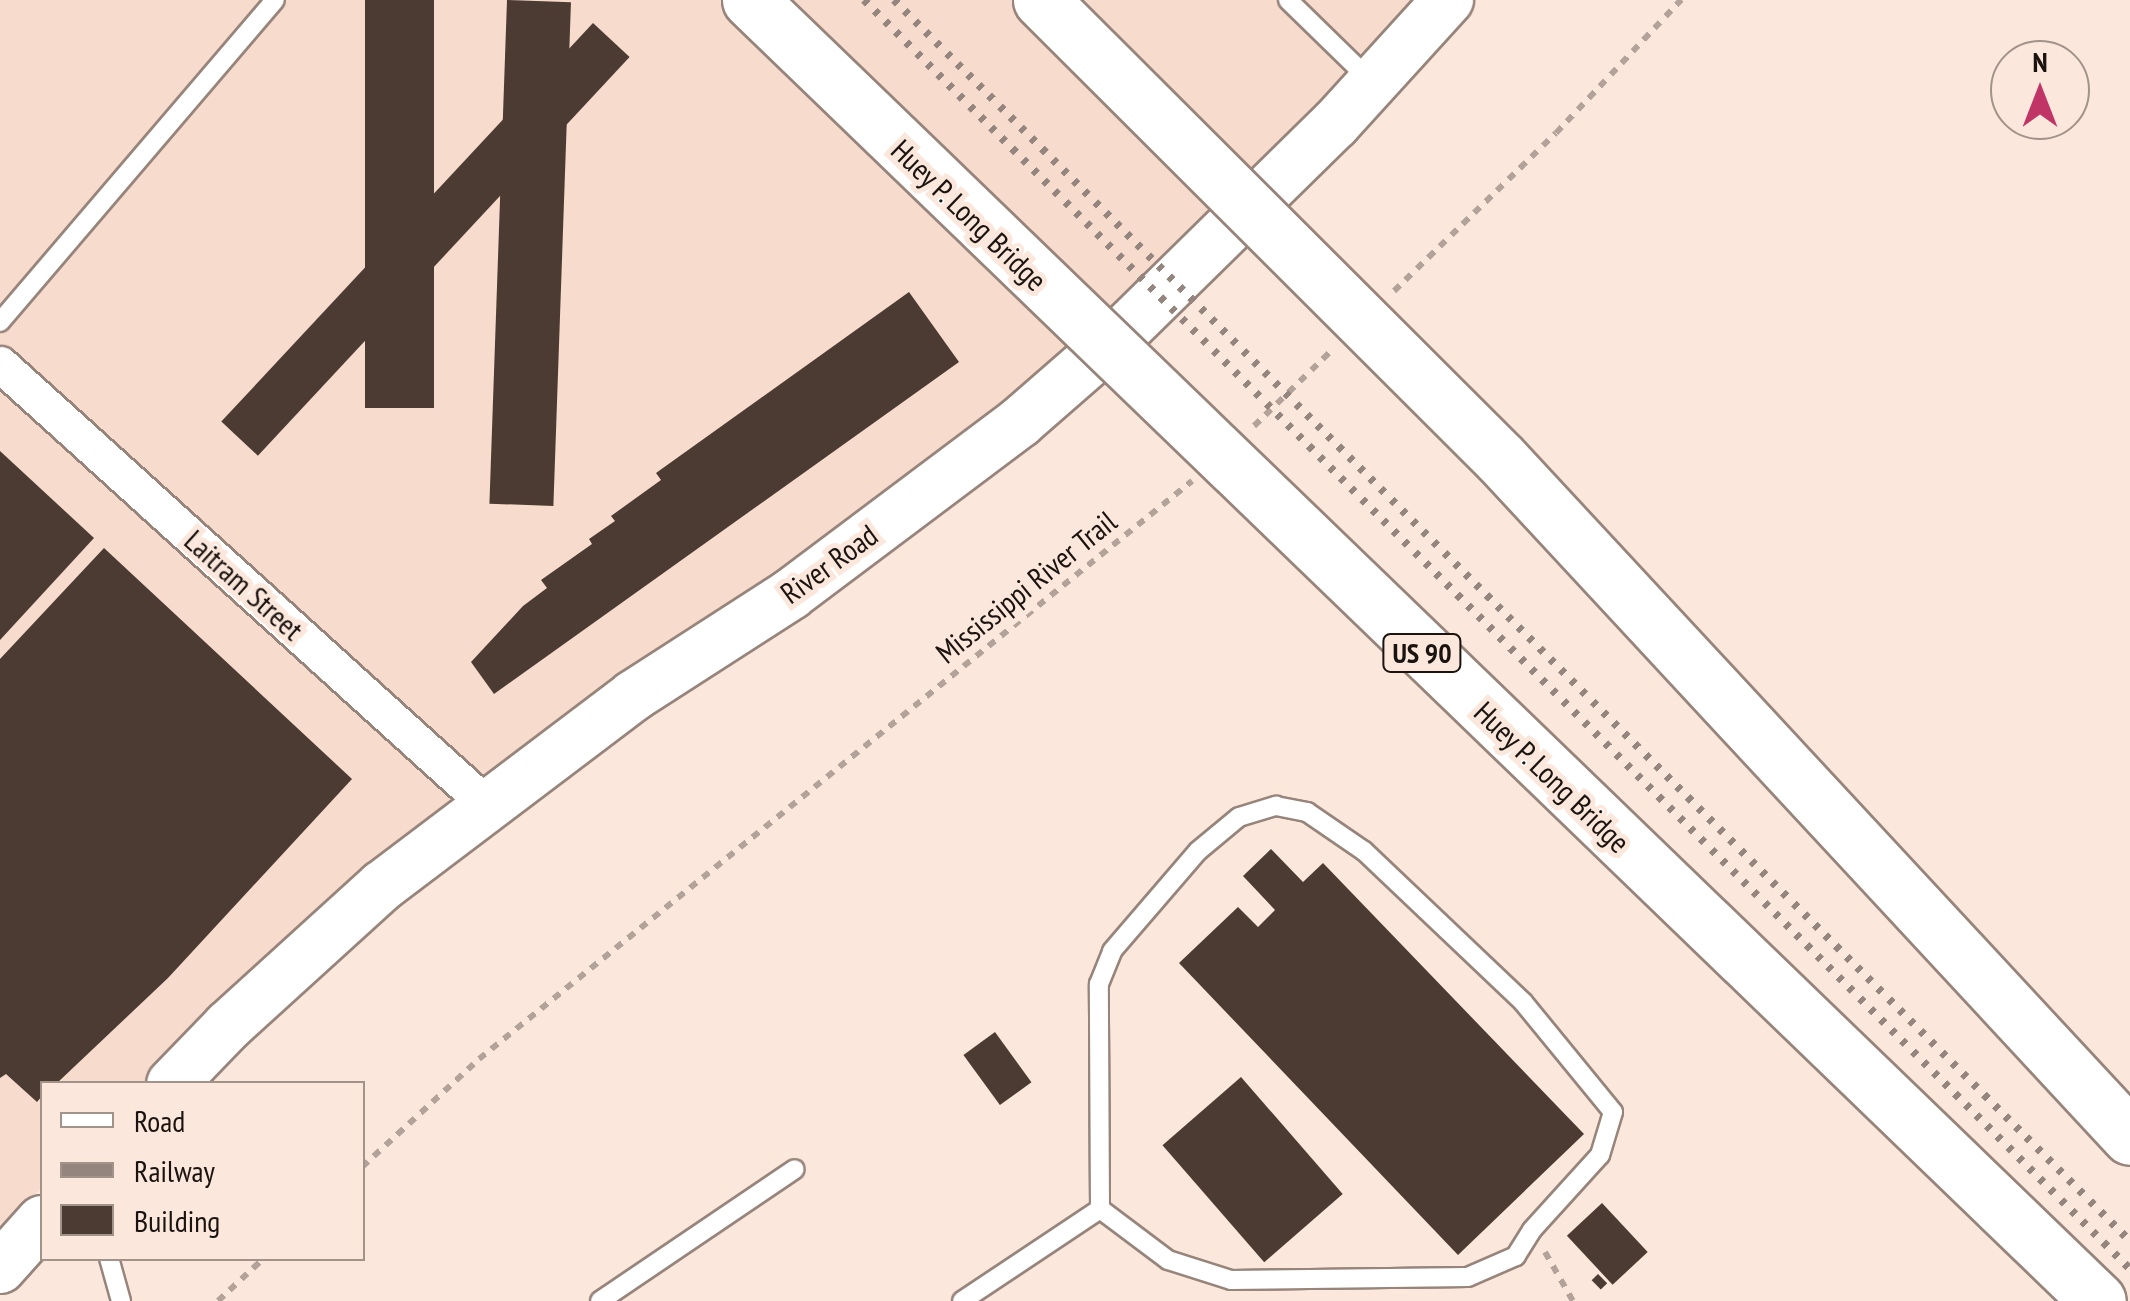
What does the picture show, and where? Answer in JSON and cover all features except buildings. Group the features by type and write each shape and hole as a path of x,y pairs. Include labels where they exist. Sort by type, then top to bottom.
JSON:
{"highway":[{"name":"Huey P. Long Bridge","path":"750,0 2098,1301"},
{"path":"1041,0 1500,458 2130,1137"}],"main road":[{"name":"River Road","path":"175,1081 228,1026 382,886 633,696 791,594 1020,422 1123,332 1373,82 1448,0"},
{"path":"0,1268 40,1223"}],"street":[{"name":"Laitram Street","path":"0,364 487,805"}],"lane":[{"path":"0,322 274,0"},
{"path":"1288,0 1373,82"},
{"path":"1276,806 1308,812 1364,851 1523,1002 1613,1112 1600,1155 1532,1230 1516,1256 1468,1277 1231,1280 1168,1260 1100,1209 1100,984 1112,951 1198,851 1239,817 1276,806"},
{"path":"600,1301 795,1169"},
{"path":"962,1301 1100,1209"},
{"path":"110,1261 121,1301"}],"path":[{"path":"1380,304 1556,132 1681,0"},
{"path":"1248,432 1338,344"},
{"name":"Mississippi River Trail","path":"365,1164 479,1059 1195,479"},
{"path":"1532,1230 1573,1301"},
{"path":"218,1301 261,1261"}],"shaded area":[{"path":"0,0 1419,0 1098,327 973,435 219,1006 146,1081 40,1081 40,1189 0,1231"}],"pier":[{"path":"2130,1217 2130,1301 2047,1301 2098,1247 2111,1261 2115,1259 2101,1244"}],"railway":[{"path":"864,0 2130,1269"},
{"path":"894,0 2130,1241"}]}
